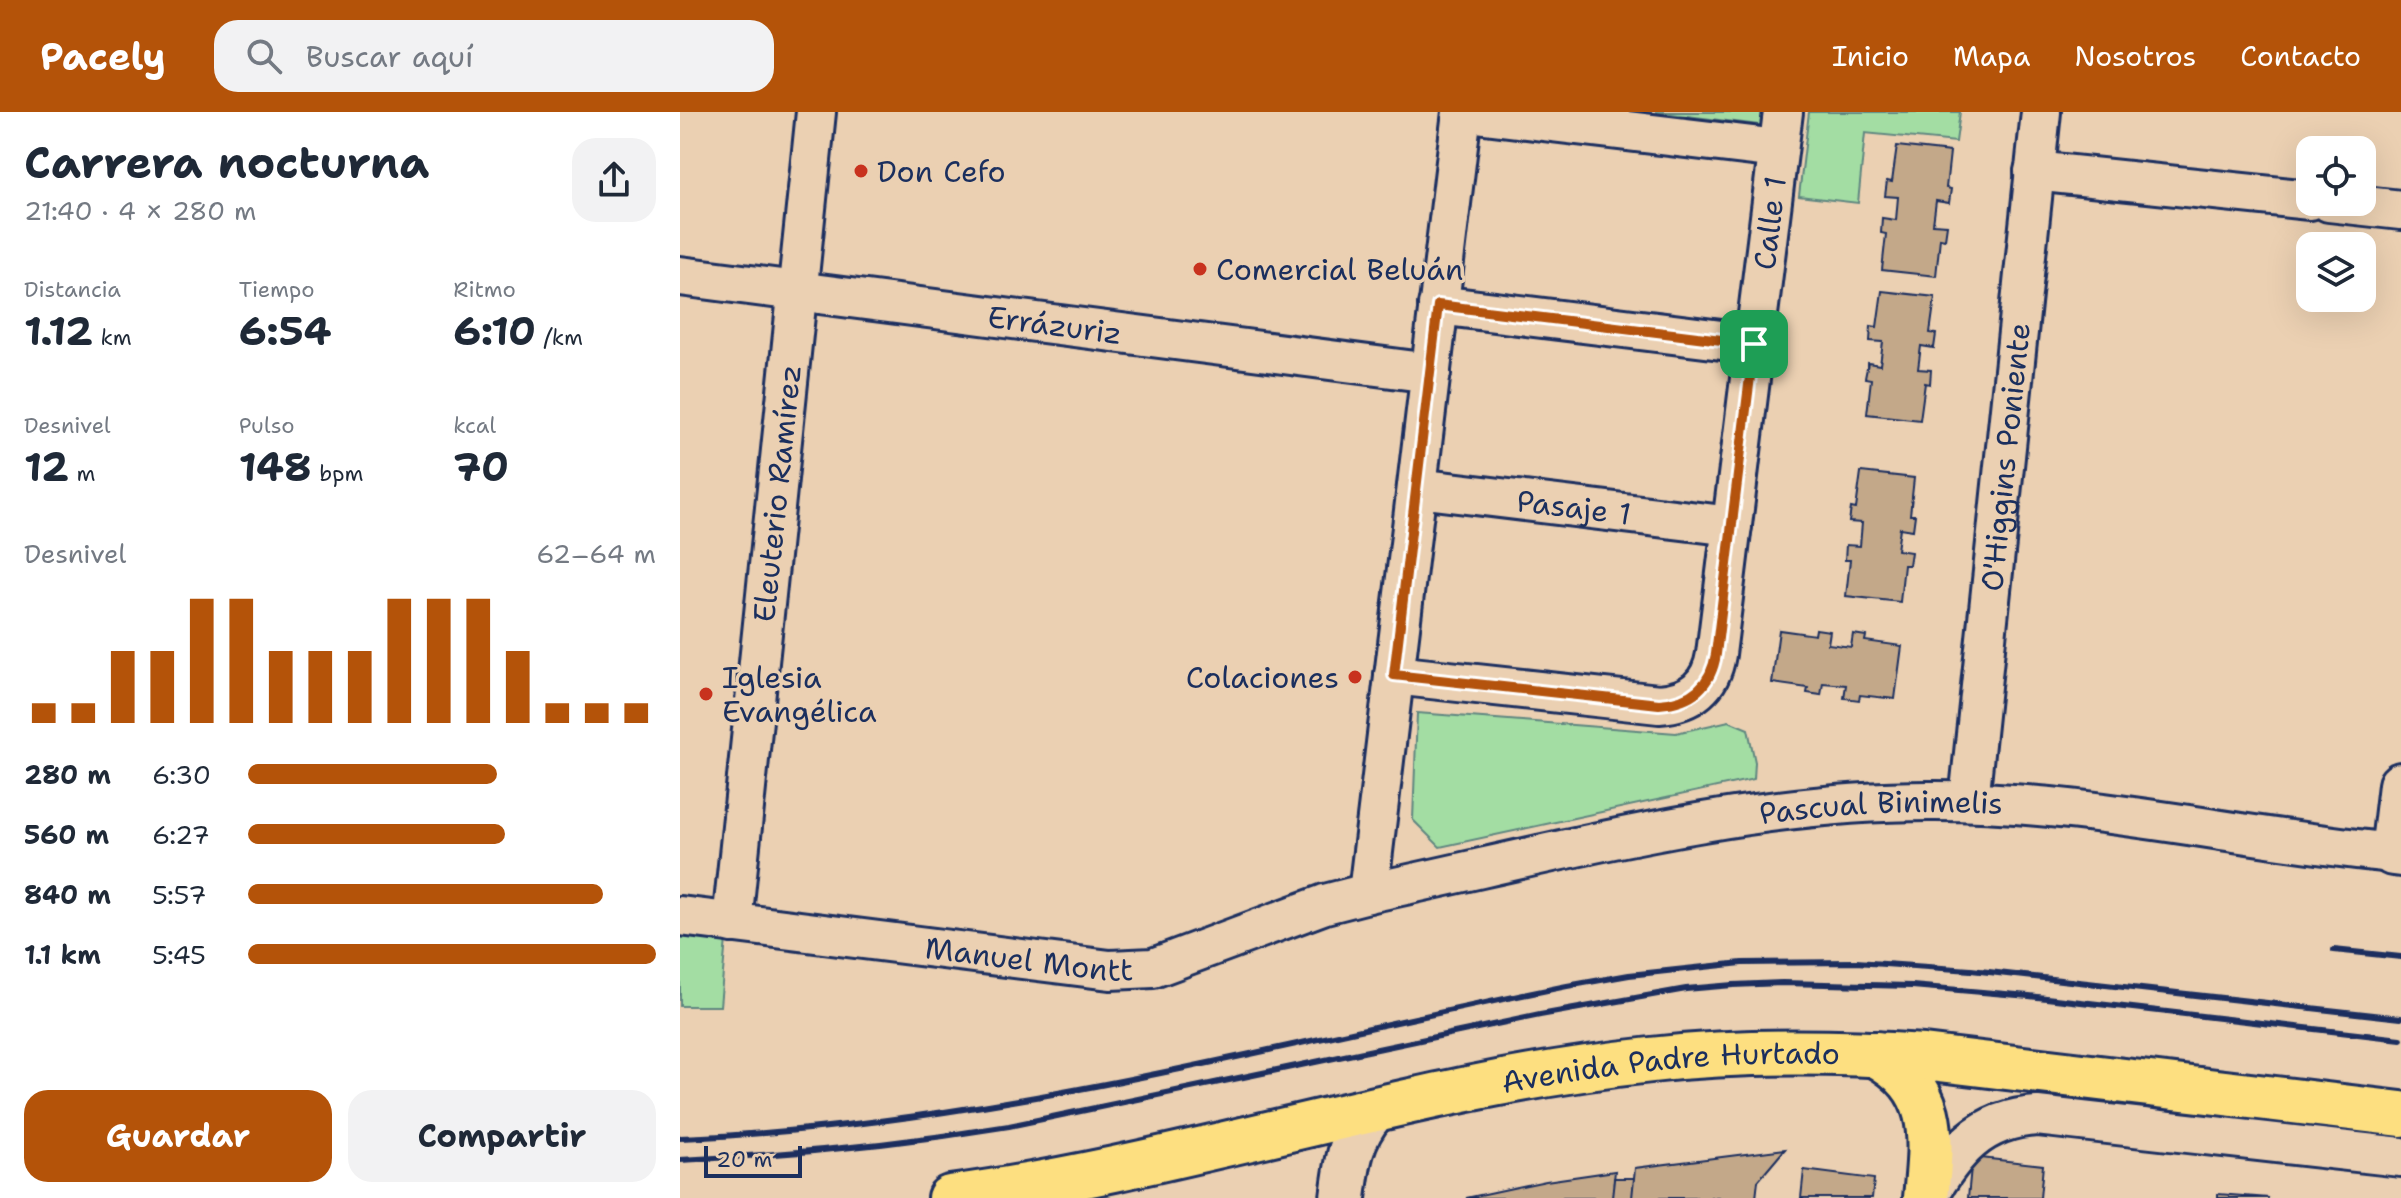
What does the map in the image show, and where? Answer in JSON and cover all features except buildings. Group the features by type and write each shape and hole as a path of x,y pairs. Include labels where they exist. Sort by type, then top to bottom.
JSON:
{"main road":[{"path":"2397,854 2401,785"},
{"name":"Avenida Padre Hurtado","path":"950,1198 1047,1183 1511,1081 1650,1060 1752,1053 1875,1054 1983,1064 2401,1114"},
{"path":"1875,1054 1900,1070 1918,1091 1925,1107 1929,1161 1926,1198"},
{"path":"1343,1198 1351,1146 1373,1111"}],"street":[{"name":"Eleuterio Ramírez","path":"732,923 816,112"},
{"path":"1368,893 1462,112"},
{"path":"1468,112 1778,149"},
{"name":"Calle 1","path":"1394,675 1659,704 1686,699 1707,681 1714,668 1783,112"},
{"name":"O'Higgins Poniente","path":"1969,801 2041,112"},
{"path":"2034,171 2296,199"},
{"path":"2376,207 2401,210"},
{"name":"Errázuriz","path":"680,276 1431,373"},
{"path":"1438,305 1754,344"},
{"name":"Pasaje 1","path":"1417,488 1732,526"},
{"name":"Pascual Binimelis","path":"1368,893 1731,817 1890,801 1969,801 2063,808 2327,847 2397,854"},
{"name":"Manuel Montt","path":"680,916 1110,970 1137,970 1178,961 1253,929 1368,893"},
{"path":"1926,1198 1960,1149 1984,1131 2020,1117 2037,1116 2401,1157"}],"green space":[{"path":"1655,112 1769,112 1767,126"},
{"path":"1809,112 1960,112 1956,142 1865,133 1858,203 1799,196"},
{"path":"1417,713 1676,733 1729,721 1748,729 1755,762 1754,779 1440,847 1413,820"},
{"path":"680,937 726,939 720,1006 680,1006"}],"railway":[{"path":"2334,950 2401,957"},
{"path":"680,1138 792,1131 1015,1101 1567,986 1629,975 1742,963 1856,962 1971,970 2401,1018"},
{"path":"680,1160 845,1148 1009,1126 1540,1015 1686,989 1733,985 1912,986 2029,996 2401,1039"}],"place":[{"name":"Don Cefo","path":"861,171"},
{"name":"Comercial Beluán","path":"1200,269"},
{"name":"Colaciones","path":"1355,677"},
{"name":"Iglesia Evangélica","path":"706,694"}],"route":[{"path":"1438,305 1754,344 1714,668 1698,692 1673,703 1659,704 1394,675 1438,305"}]}
